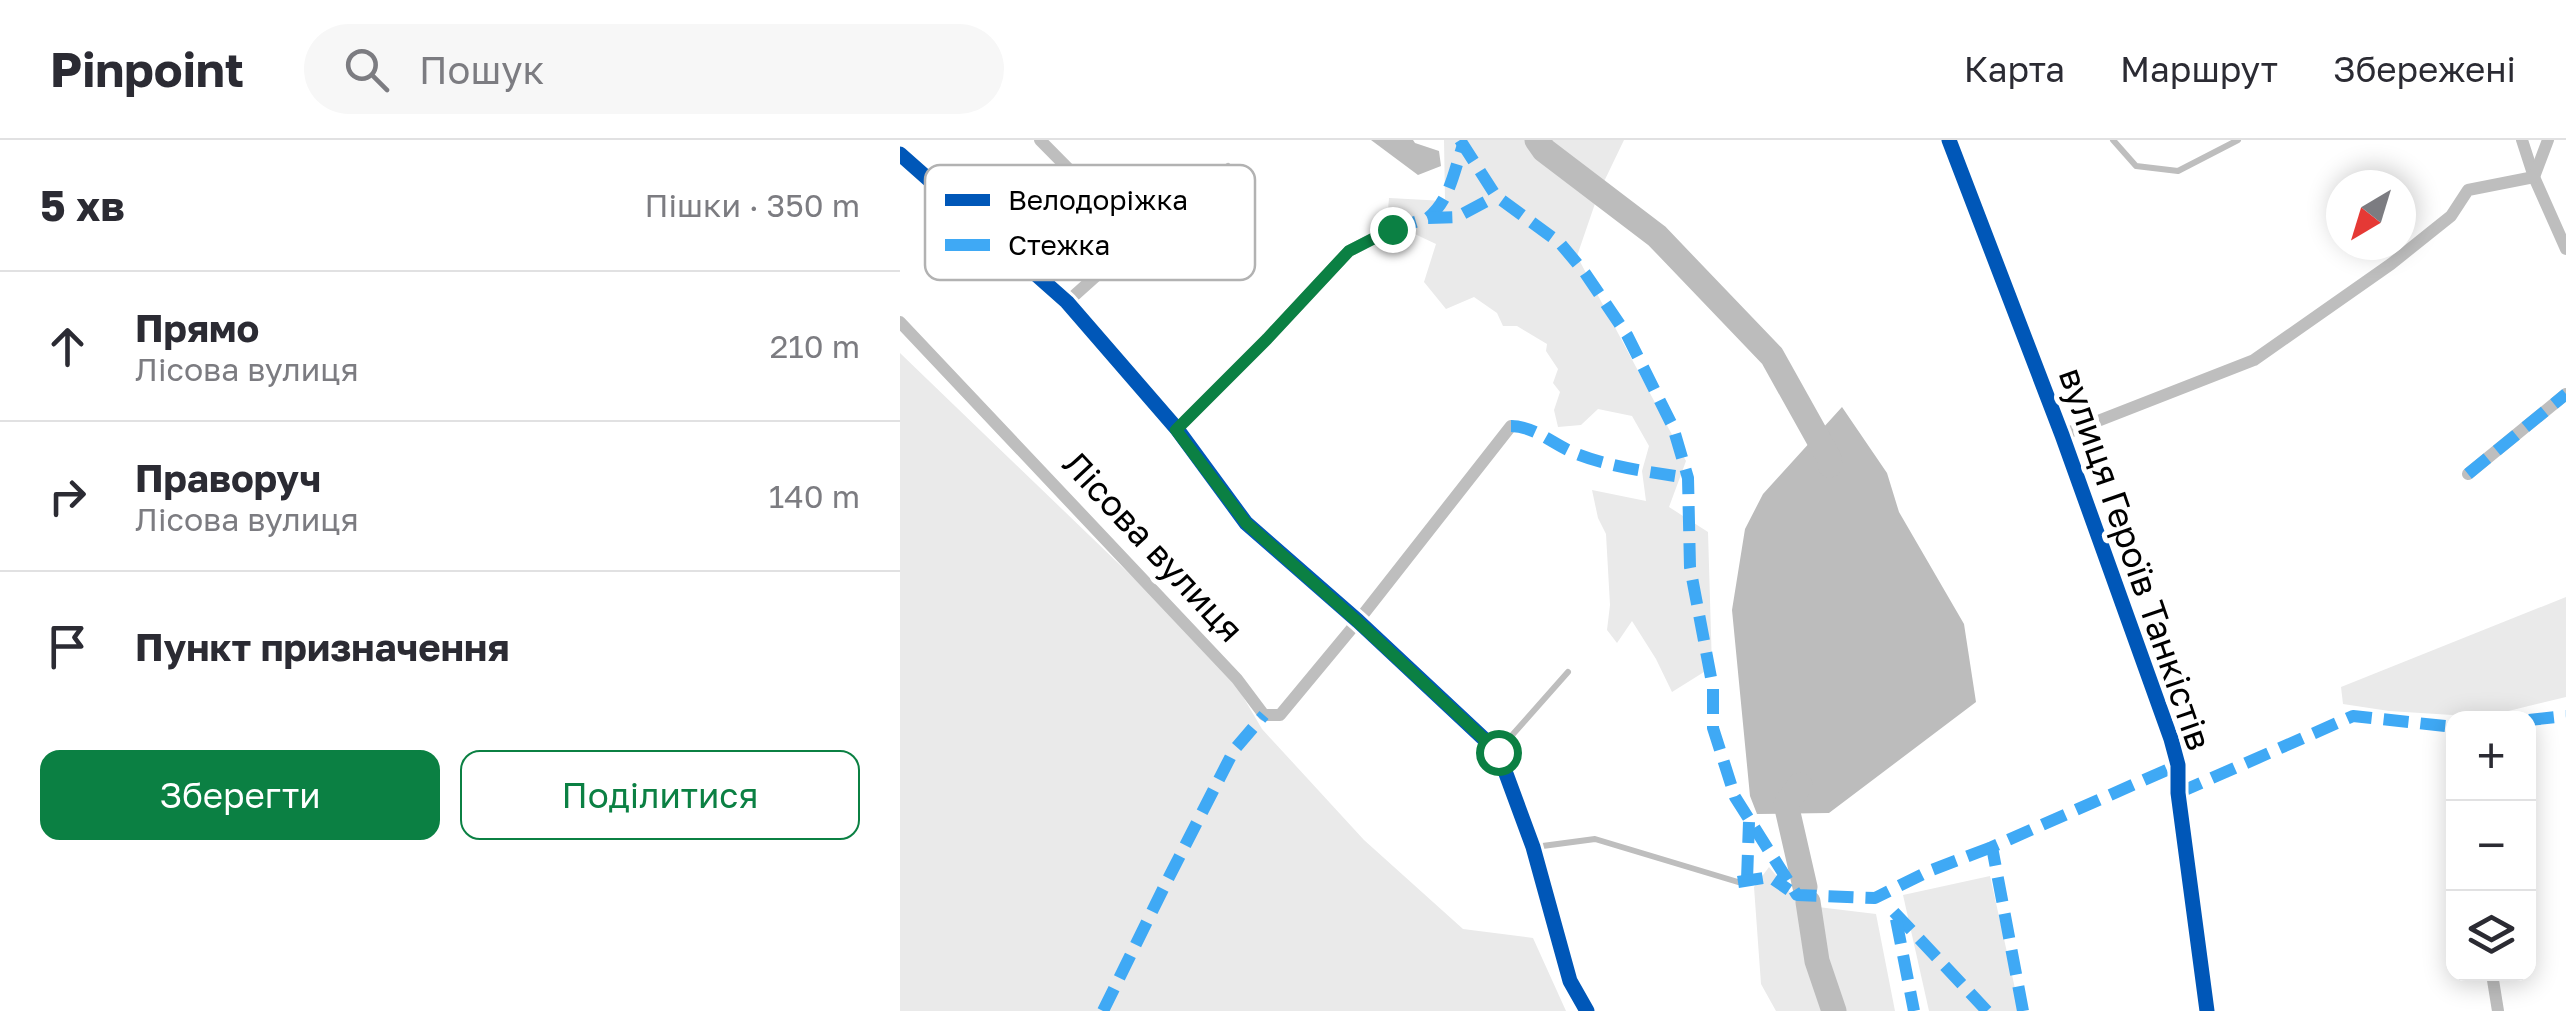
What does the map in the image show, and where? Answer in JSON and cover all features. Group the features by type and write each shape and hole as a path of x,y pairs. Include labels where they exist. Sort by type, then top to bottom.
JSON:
{"street":[{"path":"1040,140 1065,165"},
{"name":"вулиця Героїв Танкістів","path":"1949,140 2062,435 2171,738 2178,765 2178,792 2207,1011"},
{"path":"2522,140 2566,249"},
{"path":"2534,177 2548,140"},
{"path":"900,154 925,176"},
{"name":"вулиця Героїв Танкістів","path":"2062,435 2254,360 2391,264 2451,216 2468,190 2534,177"},
{"path":"1176,430 1349,251 1392,229"},
{"path":"1043,280 1068,302 1176,430 1246,523 1498,752 1534,847 1570,981 1587,1011"},
{"path":"1068,302 1092,280"},
{"name":"Лісова вулиця","path":"900,322 1236,679 1264,715 1280,715 1511,426"},
{"path":"2468,474 2566,394"},
{"path":"2493,981 2498,1011"}],"lane":[{"path":"2113,140 2136,166 2178,171 2238,140"},
{"path":"1498,752 1568,672"},
{"path":"1534,847 1594,839 1738,882"}],"shaded area":[{"path":"1371,140 1413,140 1439,151 1441,166 1418,175"},
{"path":"1444,140 1624,140 1599,192 1577,256 1686,461 1669,507 1708,532 1712,667 1672,692 1632,621 1617,643 1607,630 1610,605 1606,534 1592,490 1646,501 1642,471 1649,446 1632,416 1598,409 1581,425 1558,427 1554,410 1560,392 1553,383 1558,369 1546,351 1547,344 1517,326 1503,326 1497,313 1474,297 1446,309 1424,282 1436,244 1387,221 1389,198 1445,201"},
{"path":"900,353 1225,666 1262,729 1364,840 1463,929 1533,938 1566,1011 900,1011"},
{"path":"1842,407 1887,473 1899,512 1964,624 1976,702 1829,813 1757,814 1750,796 1732,610 1745,529 1763,494"},
{"path":"2566,597 2566,697 2509,711 2446,711 2446,715 2343,704 2341,687"},
{"path":"1769,867 1801,905 1876,914 1895,1011 1776,1011 1761,984 1754,887"},
{"path":"1990,876 2020,1011 1929,1011 1903,895"}],"waterway":[{"path":"1537,140 1544,150 1657,236 1772,356 1830,465"},
{"path":"1800,785 1786,804 1805,887"},
{"path":"1808,902 1817,961 1834,1011"}],"marked path":[{"path":"1460,140 1496,196 1560,243 1585,273 1627,335 1673,427 1688,478 1690,567 1713,688 1713,728 1735,797 1797,895 1875,898 1929,871 1992,847"},
{"path":"1428,218 1446,194 1463,145"},
{"path":"1392,229 1428,218 1457,217 1496,196"},
{"path":"2468,474 2566,394"},
{"path":"1511,426 1528,429 1591,459 1688,478"},
{"path":"1103,1011 1234,750 1264,715"},
{"path":"2178,793 2353,716 2446,726"},
{"path":"2536,719 2566,716"},
{"path":"2023,1011 1992,847 2178,765"},
{"path":"1747,880 1749,822"},
{"path":"1738,882 1770,877 1789,890"},
{"path":"1894,912 1987,1011"},
{"path":"1896,919 1914,1011"}],"cycle path":[{"path":"1949,140 2062,435 2171,739 2178,765 2178,793 2207,1011"},
{"path":"900,154 925,176"},
{"path":"1042,280 1067,302 1177,429 1246,523 1498,752 1533,847 1570,981 1587,1011"}],"route":[{"path":"1392,229 1349,251 1176,430 1246,523 1498,752"}]}
